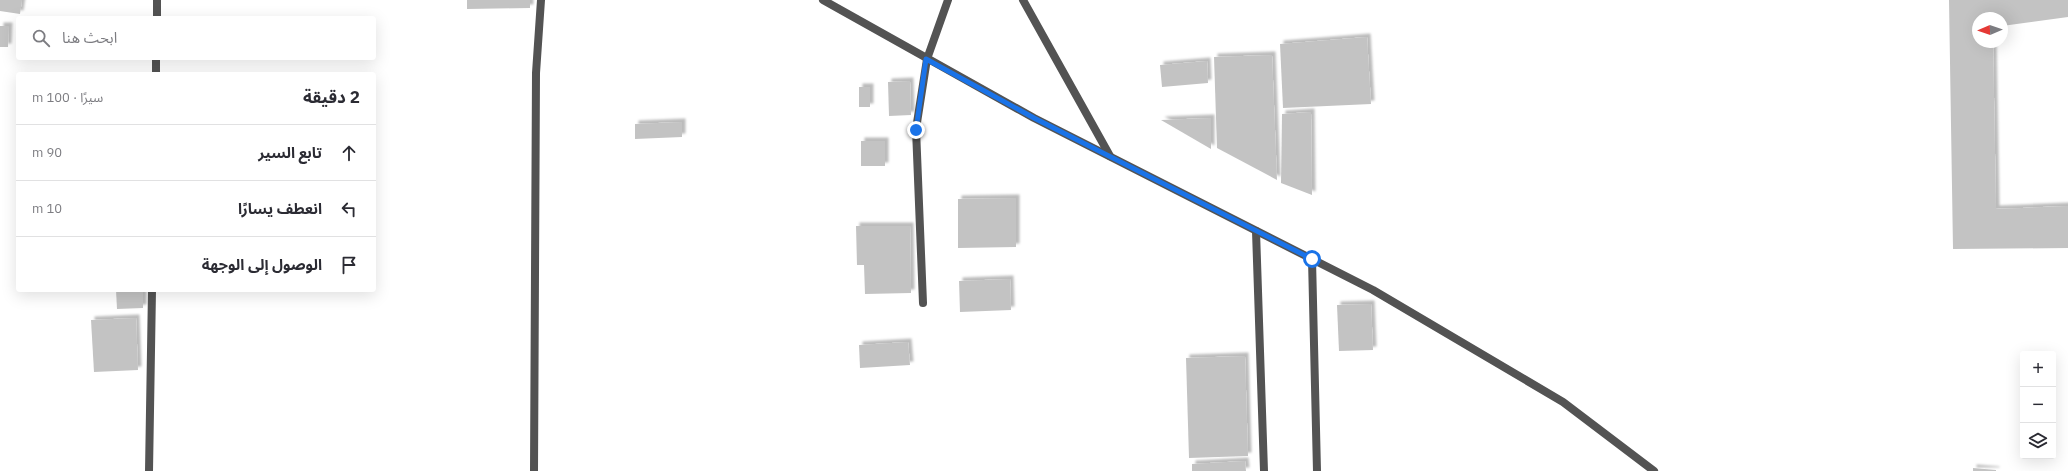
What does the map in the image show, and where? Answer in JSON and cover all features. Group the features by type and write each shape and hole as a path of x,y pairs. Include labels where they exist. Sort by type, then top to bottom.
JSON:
{"street":[{"path":"157,0 157,16"},
{"path":"534,471 536,73 541,0"},
{"path":"823,0 926,59 1034,118 1373,290 1563,402 1654,471"},
{"path":"924,303 916,130 926,59 948,0"},
{"path":"1023,0 1110,157"},
{"path":"156,60 156,72"},
{"path":"1256,230 1264,471"},
{"path":"1312,259 1317,471"},
{"path":"150,471 152,292"}],"building":[{"path":"0,0 22,0 20,14 0,11"},
{"path":"467,0 530,0 530,8 467,9"},
{"path":"1949,0 2068,0 2068,17 2008,25 2008,12 1972,12 1972,48 1993,48 1996,209 2068,206 2068,248 1953,249"},
{"path":"0,26 9,26 8,47 0,47"},
{"path":"1367,37 1371,104 1283,108 1280,44"},
{"path":"1272,55 1277,180 1217,148 1214,57"},
{"path":"1207,61 1208,83 1162,87 1160,65"},
{"path":"910,81 911,115 889,116 888,82"},
{"path":"859,87 870,87 870,107 859,107"},
{"path":"1311,112 1312,195 1281,183 1282,114"},
{"path":"1211,118 1211,149 1161,120"},
{"path":"682,122 682,137 635,139 635,124"},
{"path":"861,141 885,141 885,166 861,166"},
{"path":"1016,198 1016,247 958,248 958,199"},
{"path":"856,226 910,226 911,293 865,294 864,265 857,265"},
{"path":"1010,279 1011,310 960,312 959,281"},
{"path":"116,292 143,292 143,308 117,309"},
{"path":"1371,304 1373,350 1339,351 1337,305"},
{"path":"136,318 138,370 94,372 91,320"},
{"path":"908,342 910,365 860,368 859,345"},
{"path":"1245,356 1248,456 1189,458 1186,358"},
{"path":"1245,461 1246,471 1192,471 1192,464"},
{"path":"1973,468 1996,470 1996,471 1973,471"}],"route":[{"path":"916,130 926,59 1034,118 1312,259"}]}
